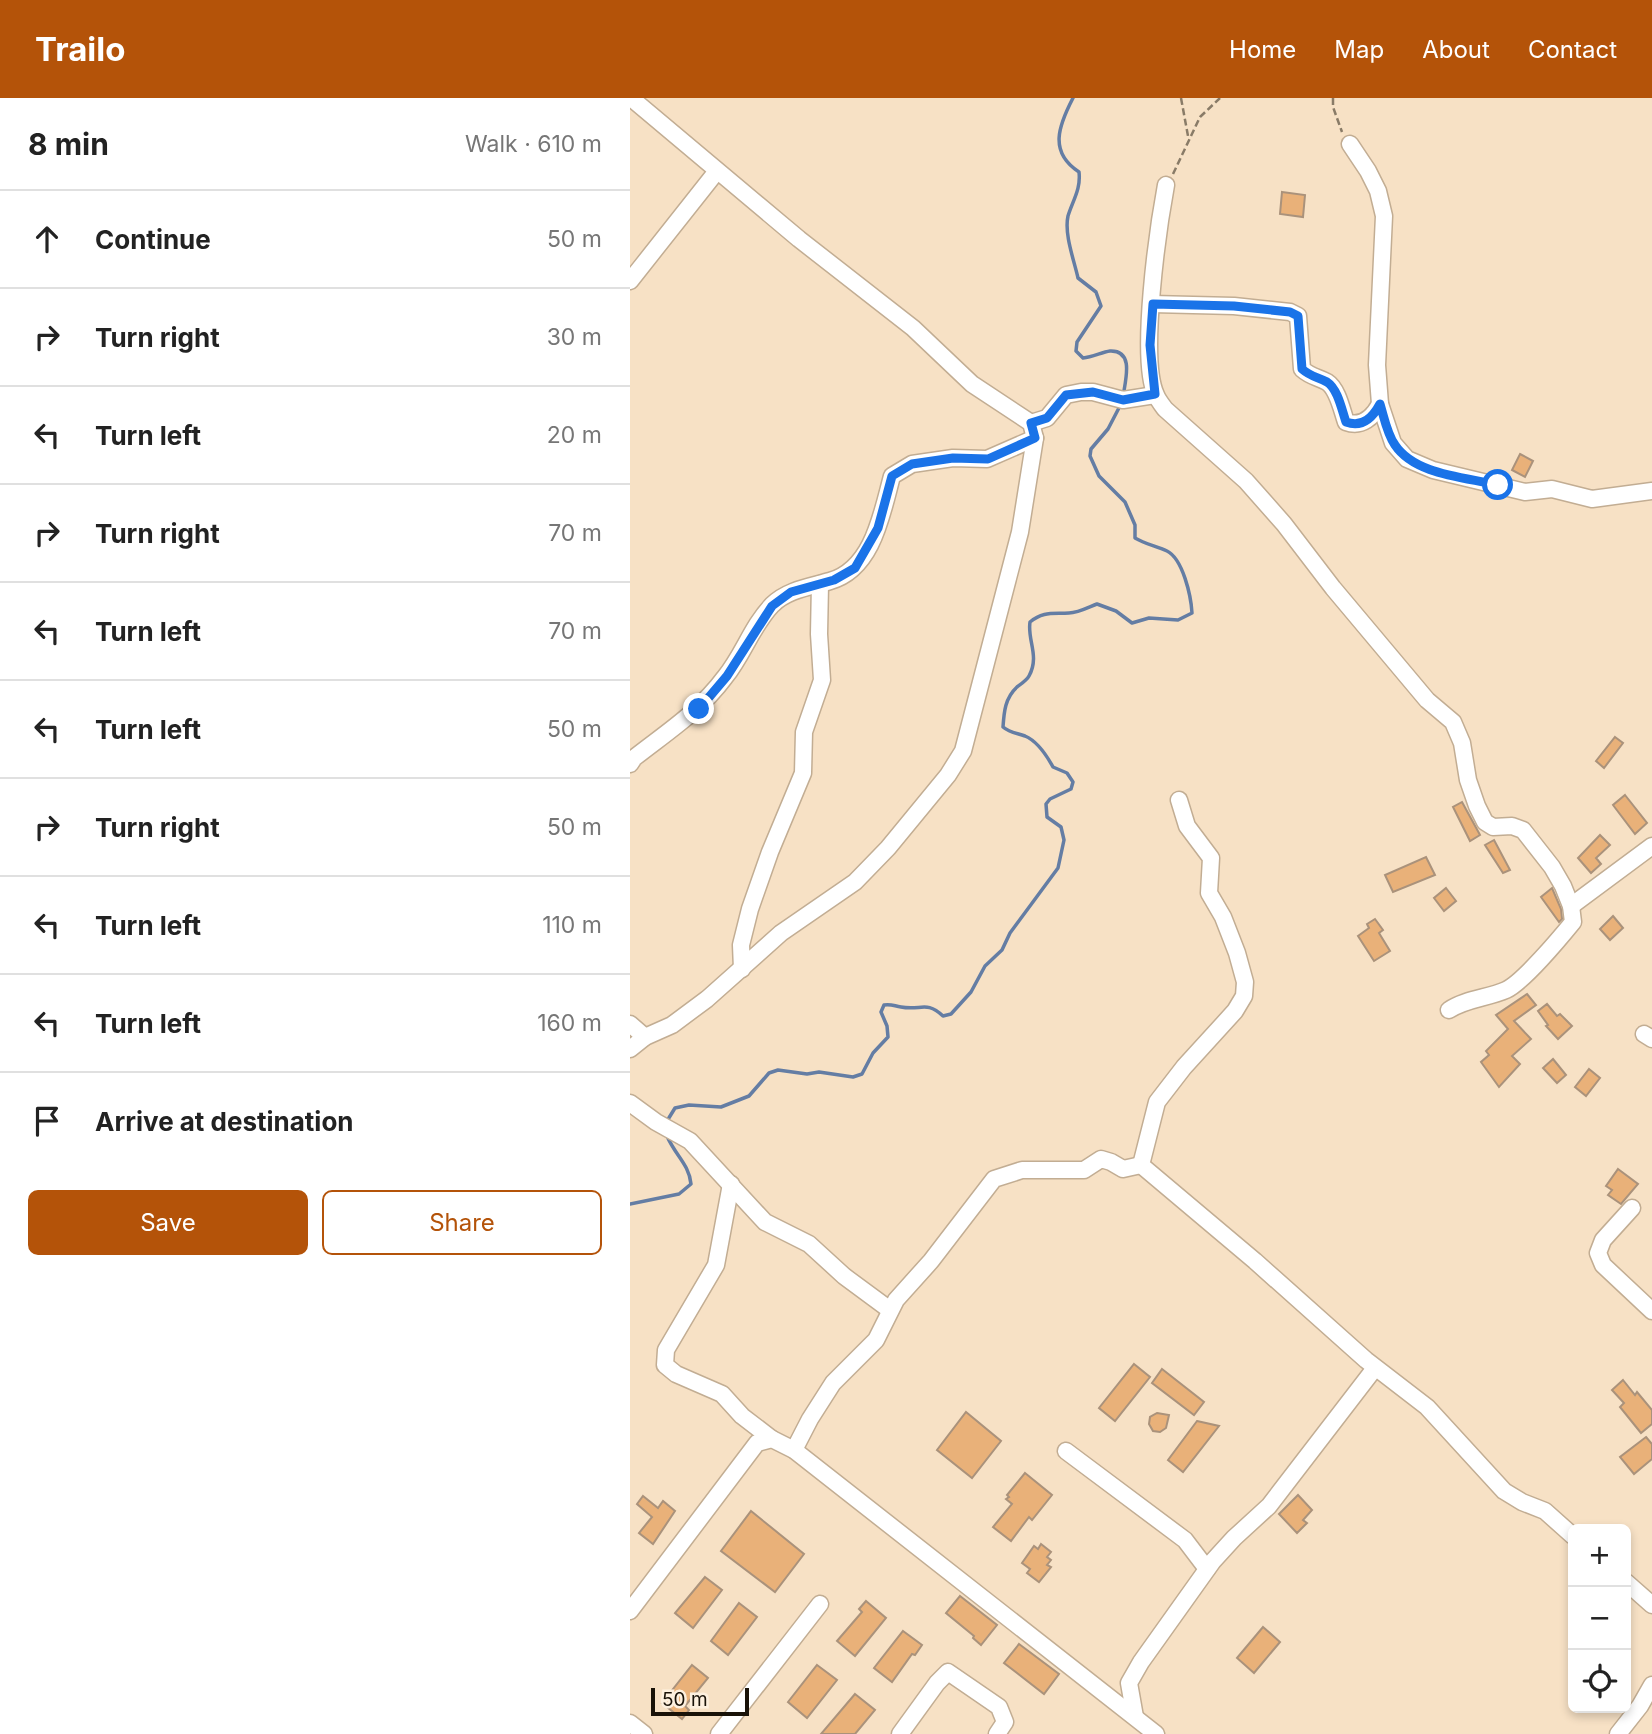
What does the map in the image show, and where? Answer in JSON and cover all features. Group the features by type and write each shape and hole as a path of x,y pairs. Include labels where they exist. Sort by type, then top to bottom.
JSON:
{"street":[{"path":"631,98 799,239 913,328 972,384 1033,430"},
{"path":"1350,144 1378,191 1384,216 1377,365 1380,404 1393,443 1407,459 1433,470 1525,492 1552,489 1592,499 1652,491"},
{"path":"630,282 717,171"},
{"path":"1166,185 1159,224 1150,345 1155,394 1165,409 1246,481 1427,700 1453,722 1462,743 1468,780 1485,822 1493,827 1512,826 1523,830 1552,867 1571,906 1573,922 1558,941 1510,988 1480,1000 1459,1003 1449,1010"},
{"path":"1153,304 1234,306 1290,312 1298,316 1302,369 1312,378 1332,387 1346,422 1363,422 1374,416 1380,404"},
{"path":"630,764 634,758 699,709 727,676 772,606 791,592 834,580 855,568 878,528 892,476 912,464 953,458 988,459 1033,430 1066,395 1093,392 1123,400 1155,394"},
{"path":"630,1049 645,1037 672,1025 742,969 781,933 855,883 888,848 948,775 963,751 1020,532 1033,430"},
{"path":"742,969 741,945 750,909 803,773 804,732 822,680 820,584"},
{"path":"1141,1165 1157,1102 1184,1067 1221,1028 1244,996 1245,982 1237,953 1223,917 1209,892 1211,858 1187,826 1179,800"},
{"path":"1571,906 1652,846"},
{"path":"630,1024 645,1037"},
{"path":"630,1103 656,1122 691,1141 765,1222 809,1244 844,1276 890,1310"},
{"path":"794,1450 810,1419 834,1383 876,1340 895,1300 931,1261 994,1179 1022,1170 1084,1170 1101,1160 1123,1169 1141,1165"},
{"path":"1141,1165 1255,1261 1375,1368 1427,1407 1504,1491 1545,1511 1568,1532"},
{"path":"731,1184 716,1265 666,1350 666,1365 676,1374 722,1394 742,1416 772,1439 794,1450 1156,1734"},
{"path":"1632,1208 1603,1240 1598,1253 1603,1265 1652,1311"},
{"path":"1135,1717 1129,1683 1141,1662 1207,1569 1234,1538 1269,1506 1375,1368"},
{"path":"630,1611 757,1443 772,1439"},
{"path":"1066,1451 1185,1540 1207,1569"},
{"path":"1631,1586 1652,1605"},
{"path":"719,1734 820,1604"},
{"path":"900,1734 937,1682 948,1672 999,1707 1006,1722 997,1734"},
{"path":"1618,1734 1640,1706 1652,1685"},
{"path":"630,1723 643,1734"}],"path":[{"path":"1181,98 1189,138"},
{"path":"1166,185 1200,117 1220,98"},
{"path":"1333,98 1342,134 1350,144"}],"building":[{"path":"1282,192 1305,195 1303,217 1280,214"},
{"path":"1520,454 1533,461 1525,477 1512,470"},
{"path":"1615,737 1623,743 1604,768 1596,761"},
{"path":"1625,795 1647,823 1635,834 1613,805"},
{"path":"1462,802 1480,835 1470,841 1453,807"},
{"path":"1600,835 1610,845 1596,858 1601,864 1591,873 1578,858"},
{"path":"1494,840 1510,870 1503,873 1485,845"},
{"path":"1426,857 1435,875 1393,892 1385,875"},
{"path":"1446,888 1456,901 1444,911 1434,898"},
{"path":"1552,888 1561,909 1562,919 1559,922 1541,897"},
{"path":"1613,916 1623,928 1610,940 1600,929"},
{"path":"1375,919 1383,930 1379,933 1390,951 1374,961 1358,936 1369,928 1367,924"},
{"path":"1527,994 1536,1005 1514,1021 1531,1039 1512,1056 1520,1064 1499,1087 1481,1062 1489,1055 1486,1051 1508,1029 1496,1015"},
{"path":"1547,1004 1557,1016 1560,1014 1572,1026 1558,1039 1546,1026 1548,1025 1538,1011"},
{"path":"1553,1059 1566,1075 1557,1083 1543,1068"},
{"path":"1589,1069 1600,1078 1586,1096 1575,1087"},
{"path":"1618,1169 1638,1184 1621,1204 1608,1195 1612,1190 1606,1186"},
{"path":"1134,1364 1150,1377 1115,1421 1099,1408"},
{"path":"1162,1369 1204,1402 1194,1415 1152,1383"},
{"path":"1623,1380 1652,1410 1652,1424 1641,1433 1620,1407 1624,1403 1612,1390"},
{"path":"966,1412 1001,1441 972,1478 937,1450"},
{"path":"1157,1413 1169,1415 1166,1428 1160,1432 1153,1431 1149,1424 1150,1417"},
{"path":"1197,1421 1219,1426 1183,1472 1168,1460"},
{"path":"1646,1437 1652,1444 1652,1459 1634,1474 1620,1457"},
{"path":"1025,1473 1052,1495 1032,1520 1029,1517 1011,1541 993,1527 1012,1504 1006,1499 1009,1497 1007,1495"},
{"path":"1298,1495 1312,1510 1303,1520 1307,1523 1297,1533 1279,1514"},
{"path":"643,1496 658,1508 663,1501 675,1511 653,1544 639,1533 652,1517 637,1504"},
{"path":"751,1511 804,1554 775,1592 721,1551"},
{"path":"1041,1544 1051,1552 1047,1557 1051,1560 1047,1565 1051,1567 1039,1582 1027,1573 1030,1569 1022,1563 1034,1546 1038,1549"},
{"path":"705,1577 722,1590 693,1628 675,1613"},
{"path":"960,1596 997,1625 981,1645 946,1613"},
{"path":"866,1601 886,1618 855,1656 837,1641 862,1612 859,1609"},
{"path":"739,1603 757,1617 728,1655 711,1641"},
{"path":"1263,1627 1280,1642 1254,1673 1237,1658"},
{"path":"903,1631 922,1645 892,1682 874,1668"},
{"path":"1019,1644 1059,1674 1044,1694 1004,1663"},
{"path":"692,1665 708,1678 685,1706 689,1710 682,1719 662,1703"},
{"path":"817,1665 837,1680 807,1718 788,1702"},
{"path":"855,1694 875,1710 855,1734 821,1734"}],"waterway":[{"path":"1073,98 1059,138 1063,156 1079,172 1078,189 1068,216 1068,239 1078,278 1096,292 1101,306 1077,342 1076,351 1083,358 1110,351 1123,356 1127,368 1123,397"},
{"path":"667,1121 675,1108 689,1105 721,1107 749,1096 769,1073 778,1070 853,1077 862,1074 873,1053 888,1037 881,1012 884,1005 928,1007 943,1016 951,1014 971,992 985,966 1002,950 1010,933 1058,868 1064,840 1061,827 1047,817 1046,804 1050,799 1071,789 1073,782 1067,773 1053,767 1034,741 1003,727 1010,696 1032,669 1030,622 1044,615 1072,613 1097,604 1116,611 1132,623 1149,618 1178,620 1192,613 1188,588 1178,562 1167,551 1135,538 1135,525 1125,502 1099,476 1090,456 1091,449 1108,429 1121,404"},
{"path":"630,1204 679,1194 691,1184 688,1171 667,1136"}],"route":[{"path":"699,709 727,676 752,633 772,606 791,592 834,580 855,568 878,528 892,476 912,464 953,458 988,459 1035,438 1031,423 1047,418 1066,395 1093,392 1123,400 1155,394 1150,345 1153,304 1234,306 1290,312 1298,316 1302,369 1312,378 1332,387 1346,422 1363,422 1374,416 1380,404 1393,443 1407,459 1433,470 1498,485"}]}
